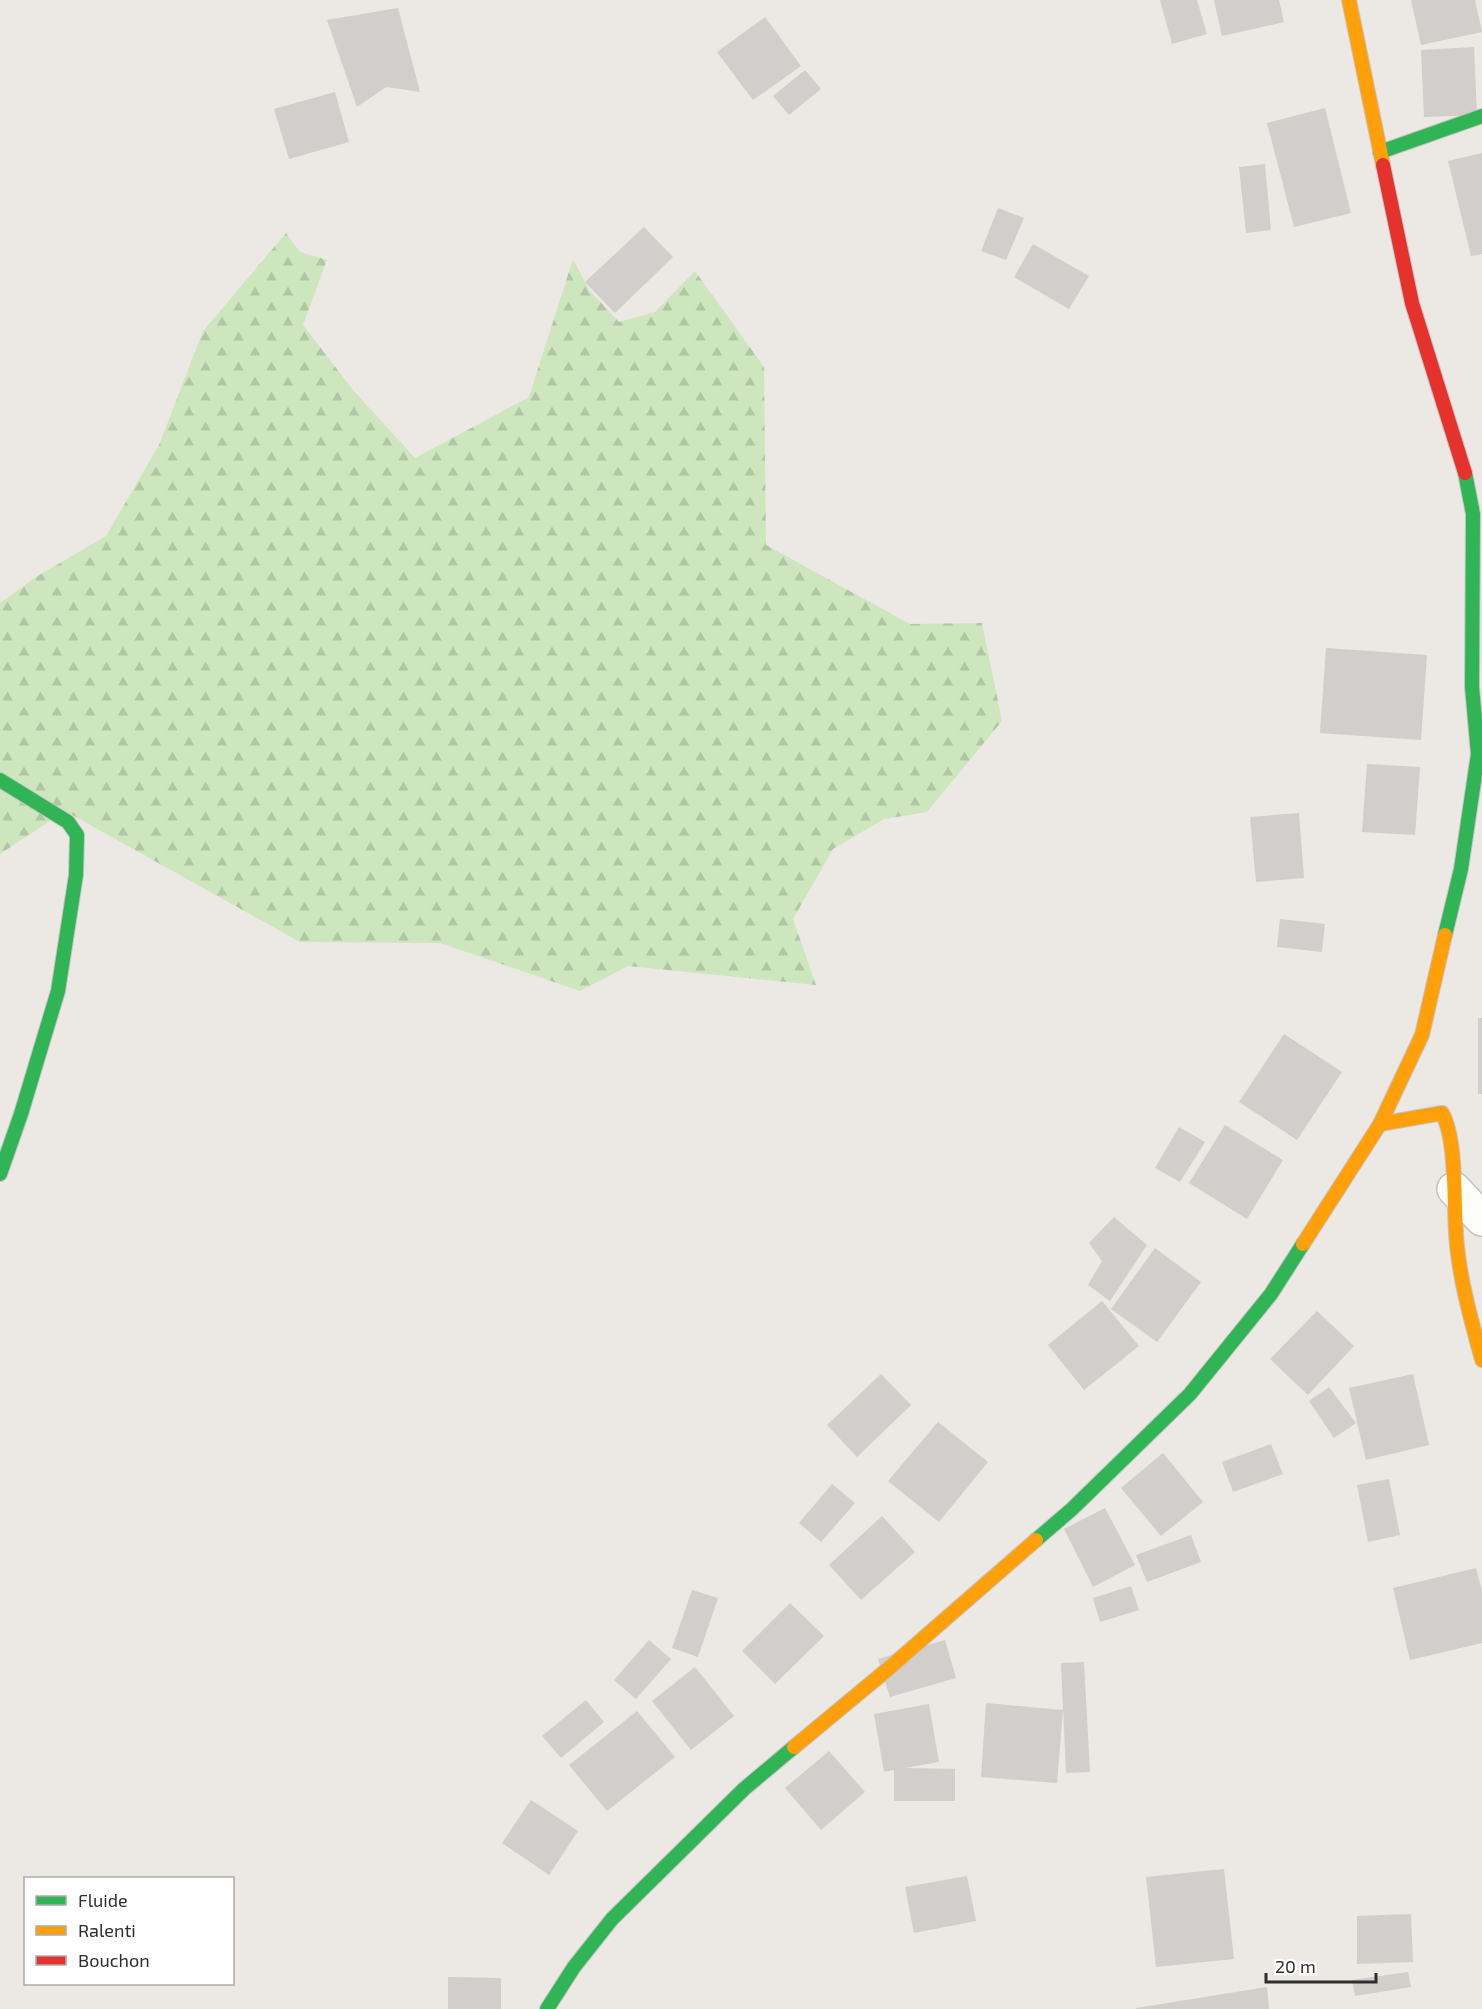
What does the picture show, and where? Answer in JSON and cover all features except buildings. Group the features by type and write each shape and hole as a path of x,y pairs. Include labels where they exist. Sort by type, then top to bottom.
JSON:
{"street":[{"path":"547,2009 574,1967 612,1919 744,1789 888,1669 1072,1509 1190,1394 1271,1294 1380,1124 1422,1035 1461,869 1478,754 1473,514 1467,479 1412,303 1349,0"},
{"path":"1380,152 1482,116"},
{"path":"0,780 68,822 76,836 77,853 58,991 21,1114 0,1174"},
{"path":"1380,1124 1442,1113 1449,1134 1454,1189 1469,1241 1467,1303 1482,1360"},
{"path":"1454,1189 1482,1219"}],"green space":[{"path":"286,233 300,252 327,260 303,325 353,390 415,458 529,397 573,259 589,290 619,322 655,312 695,271 764,367 766,545 910,624 982,623 1002,721 927,812 884,819 833,849 793,919 816,985 628,966 580,991 440,943 300,942 65,811 0,854 0,603 36,577 106,536 159,445 203,331"}],"traffic: fast":[{"path":"1380,152 1482,116"},
{"path":"1445,935 1461,869 1478,754 1472,687 1473,514 1465,473"},
{"path":"0,780 68,822 77,835 76,875 58,991 21,1114 0,1174"},
{"path":"1036,1540 1072,1509 1190,1394 1271,1294 1303,1244"},
{"path":"547,2009 574,1967 612,1919 744,1789 794,1747"}],"traffic: slow":[{"path":"1349,0 1383,165"},
{"path":"1303,1244 1380,1124 1422,1035 1445,935"},
{"path":"1380,1124 1442,1113 1451,1141 1453,1158 1459,1261 1467,1304 1482,1360"},
{"path":"794,1747 888,1669 1036,1540"}],"traffic: jam":[{"path":"1383,165 1412,303 1465,473"}]}
